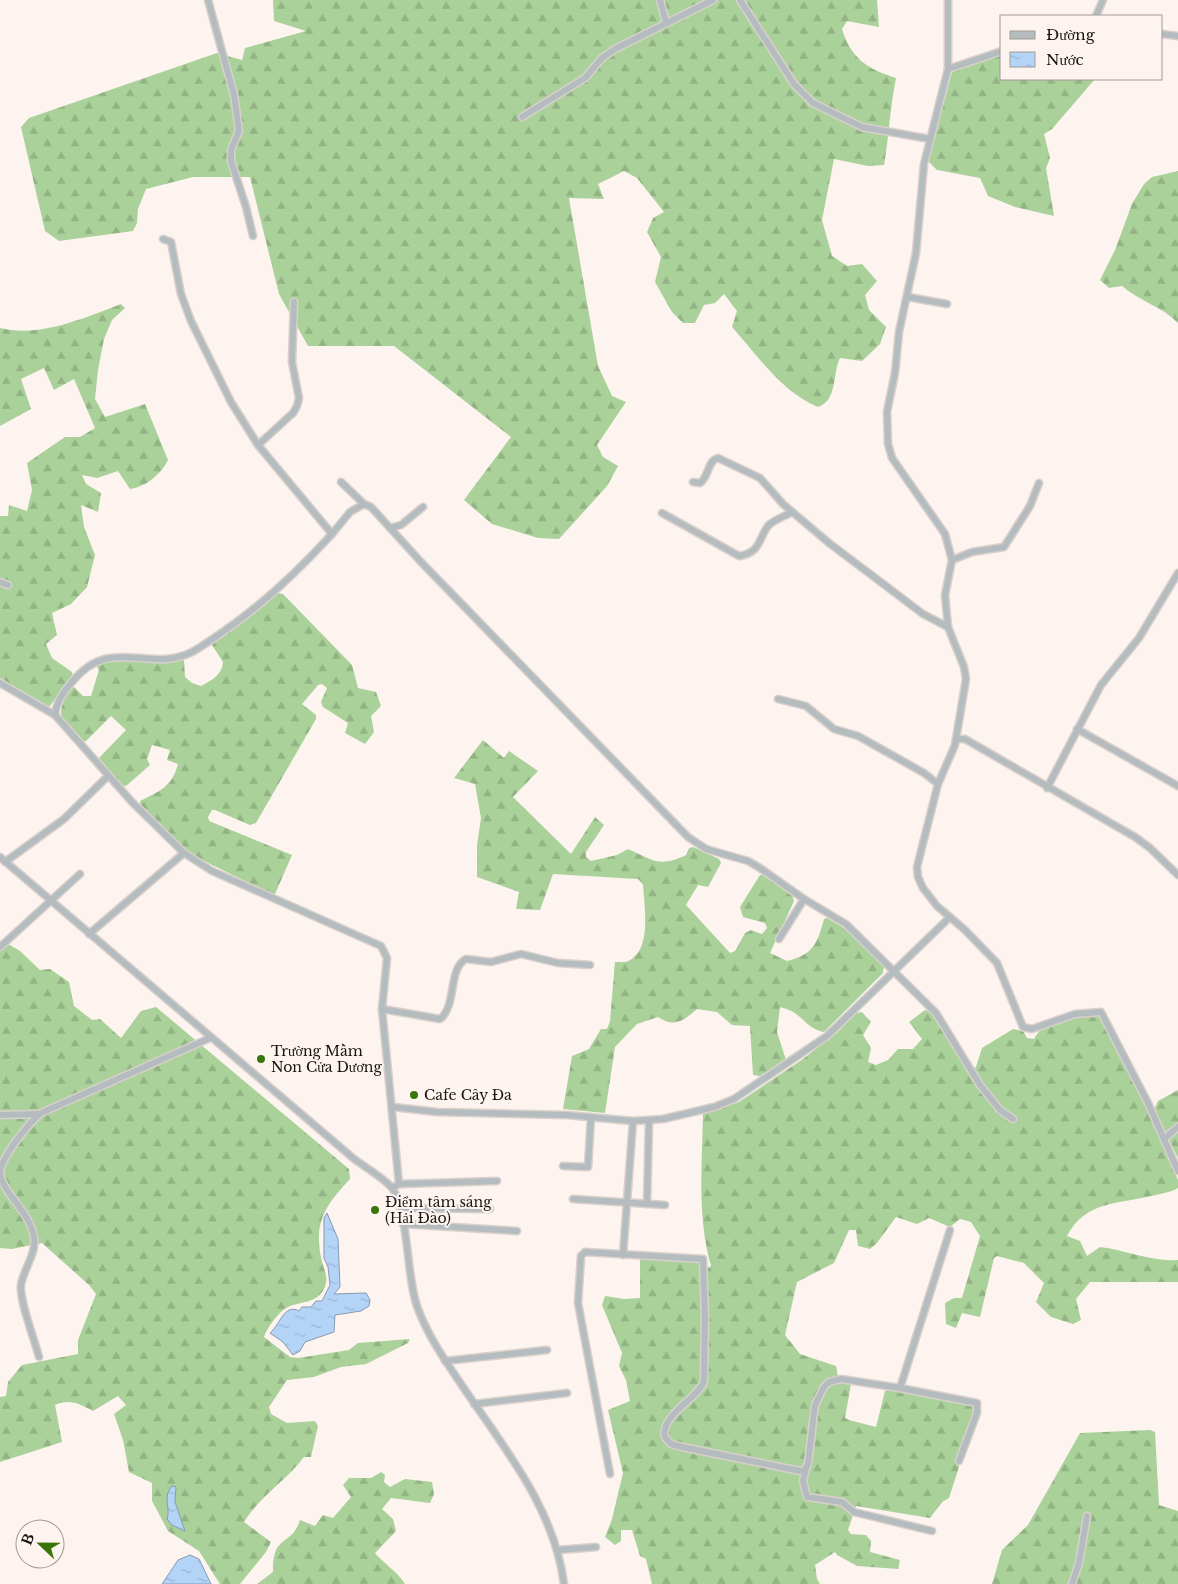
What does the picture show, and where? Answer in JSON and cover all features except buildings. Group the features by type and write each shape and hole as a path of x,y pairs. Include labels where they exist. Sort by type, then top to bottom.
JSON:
{"street":[{"path":"208,0 234,95 239,131 231,150 231,161 253,236"},
{"path":"660,0 666,22"},
{"path":"522,117 585,78 602,58 615,49 713,0"},
{"path":"740,0 794,84 813,104 862,127 930,139"},
{"path":"948,0 948,69 930,139 921,185 916,253 899,332 895,373 887,412 889,452 945,534 952,560 945,595 948,627 964,667 966,679 956,739 938,784 917,872 923,888 936,906 950,917 997,963 1023,1027 1032,1029 1075,1014 1101,1012 1178,1171"},
{"path":"1096,15 1103,0"},
{"path":"1163,34 1178,36"},
{"path":"948,69 1000,52"},
{"path":"163,239 171,242 181,294 223,388 258,446 332,534"},
{"path":"908,297 948,304"},
{"path":"258,446 293,413 297,406 299,398 292,362 294,302"},
{"path":"693,482 702,482 712,461 718,458 760,478 792,512 915,608 948,627"},
{"path":"341,482 364,504 371,507 688,837 706,849 748,861 804,899 846,924 936,1013 980,1085 1000,1110 1013,1119"},
{"path":"952,560 972,552 1004,547 1030,506 1039,483"},
{"path":"54,715 55,705 68,686 87,666 106,658 165,659 192,652 267,600 332,534 350,512 364,504"},
{"path":"390,528 401,524 424,507"},
{"path":"662,513 739,556 745,555 757,548 768,526 792,512"},
{"path":"1047,788 1101,684 1139,638 1178,573"},
{"path":"0,582 8,585"},
{"path":"0,684 54,715 108,776 184,854 212,870 381,946 387,958 382,1009 393,1107 398,1184"},
{"path":"778,699 806,706 834,729 858,736 924,773 938,784"},
{"path":"1078,729 1178,786"},
{"path":"956,739 965,739 1135,837 1150,848 1178,875"},
{"path":"108,776 64,819 3,860 210,1038 353,1158 392,1188 400,1208 412,1290 418,1309 431,1338 445,1361 546,1516 558,1550 564,1584"},
{"path":"89,934 184,854"},
{"path":"0,947 80,874"},
{"path":"778,939 804,899"},
{"path":"393,1107 437,1112 591,1117 633,1121 649,1121 705,1109 734,1099 826,1036 950,917"},
{"path":"382,1009 440,1019 448,1009 460,964 466,959 491,962 521,954 558,963 590,965"},
{"path":"0,1115 39,1114 210,1038"},
{"path":"39,1114 2,1162 0,1172 3,1183 25,1212 34,1237 33,1251 21,1287 39,1357"},
{"path":"563,1166 588,1167 591,1117"},
{"path":"623,1255 633,1121"},
{"path":"647,1204 649,1121"},
{"path":"1164,1139 1178,1127"},
{"path":"392,1188 398,1184 497,1181"},
{"path":"573,1199 665,1204"},
{"path":"400,1208 490,1209"},
{"path":"403,1224 517,1231"},
{"path":"900,1388 950,1230"},
{"path":"610,1474 578,1303 581,1260 583,1254 589,1251 703,1260 705,1316 704,1381 700,1390 683,1403 669,1422 664,1433 666,1441 682,1447 800,1471 805,1470 807,1466"},
{"path":"445,1361 547,1350"},
{"path":"932,1531 854,1512 842,1502 807,1497 803,1481 807,1466 815,1406 819,1395 829,1382 841,1379 977,1403 977,1413 959,1461"},
{"path":"474,1404 566,1393"},
{"path":"1072,1584 1079,1563 1088,1516"},
{"path":"558,1550 596,1547"}],"green space":[{"path":"273,0 877,0 879,27 847,21 842,29 850,48 862,61 877,71 896,78 884,165 868,166 834,159 822,220 832,256 847,266 862,264 877,281 865,295 869,310 886,327 880,344 862,361 840,358 832,393 824,404 818,407 793,392 771,372 732,327 737,311 724,294 715,303 704,305 695,323 683,323 672,312 655,282 661,257 647,232 653,218 664,212 637,178 624,171 598,184 604,199 569,198 598,366 612,396 626,402 597,445 603,457 618,466 607,486 559,539 538,538 492,524 464,500 511,437 394,346 308,346 279,294 250,177 193,177 146,189 138,209 137,223 133,231 59,241 45,231 21,127 29,118 217,53 242,60 245,48 306,31 274,21"},
{"path":"1000,53 1000,80 1094,80 1052,129 1044,134 1050,158 1046,168 1054,216 1015,207 988,196 980,178 937,170 928,161 952,72"},
{"path":"1178,171 1178,323 1172,317 1122,286 1109,288 1100,280 1115,250 1132,204 1144,184 1152,177"},
{"path":"121,304 125,308 112,320 104,339 95,399 105,417 145,404 168,460 152,479 136,488 130,489 118,471 97,478 82,475 86,484 101,493 98,512 81,505 84,527 95,555 87,587 71,604 52,613 57,635 46,644 52,658 72,672 73,676 49,707 0,678 0,516 8,516 9,505 27,511 32,490 27,463 65,437 80,437 95,428 74,379 54,390 44,368 21,379 31,409 0,426 0,328 31,330 62,325"},
{"path":"277,593 283,594 352,665 358,688 376,692 381,706 371,716 374,732 365,744 345,733 348,723 323,707 321,702 327,688 322,684 318,685 302,704 316,715 316,719 256,823 250,825 215,810 212,810 208,817 209,821 292,855 273,895 186,852 141,807 140,801 159,791 172,778 178,764 167,760 170,750 152,745 147,759 150,765 126,786 121,785 99,758 126,730 111,716 86,741 82,742 65,725 61,716 61,710 67,694 74,687 83,696 91,696 99,670 95,664 117,660 181,658 184,660 185,677 192,683 201,686 205,684 216,677 222,667 223,662 212,645 214,641 259,610"},
{"path":"483,740 504,758 509,751 538,771 513,797 571,854 595,817 604,825 586,852 586,857 591,861 617,855 628,849 662,862 686,855 689,848 693,847 719,859 721,863 708,887 698,885 686,905 730,953 735,951 745,933 751,930 762,934 767,928 765,923 743,917 740,907 760,875 763,875 792,895 794,901 770,953 787,961 803,955 813,947 824,919 827,918 846,929 884,965 883,973 824,1032 812,1028 788,1009 780,1007 777,1032 786,1060 760,1076 753,1075 750,1026 732,1025 717,1012 697,1009 679,1022 669,1022 658,1017 637,1024 615,1047 605,1113 563,1109 572,1056 589,1049 601,1029 607,1029 610,1021 615,962 630,960 637,954 641,946 645,925 643,884 638,879 553,874 540,910 516,909 519,892 477,877 477,845 481,818 475,784 454,778"},
{"path":"8,944 20,951 40,970 50,969 69,982 74,1006 92,1020 100,1019 121,1038 141,1011 156,1007 349,1169 350,1179 327,1207 320,1226 320,1248 326,1279 324,1289 313,1300 293,1305 281,1312 264,1337 290,1357 298,1358 349,1350 358,1343 410,1339 408,1343 366,1364 341,1367 314,1377 287,1380 269,1407 271,1414 287,1423 315,1421 318,1426 311,1457 304,1457 258,1504 244,1522 271,1542 266,1552 240,1584 220,1584 199,1551 168,1531 152,1501 152,1483 129,1472 123,1440 114,1414 126,1405 118,1396 93,1411 70,1402 55,1405 62,1442 0,1462 0,1397 6,1396 8,1382 22,1365 78,1354 78,1340 96,1294 89,1285 42,1243 12,1249 0,1248 0,949"},
{"path":"925,1010 931,1013 943,1027 970,1070 976,1067 982,1048 1013,1029 1023,1031 1027,1038 1034,1039 1041,1029 1052,1023 1078,1016 1099,1014 1147,1104 1178,1180 1178,1188 1143,1198 1105,1205 1084,1216 1075,1224 1067,1236 1080,1241 1087,1256 1100,1247 1149,1258 1178,1260 1178,1282 1090,1282 1076,1299 1081,1320 1073,1324 1051,1317 1036,1302 1044,1283 1024,1263 997,1256 994,1258 980,1317 962,1313 956,1328 946,1324 945,1303 954,1298 962,1298 980,1236 971,1222 960,1219 950,1227 929,1218 917,1224 896,1217 877,1243 870,1249 858,1246 856,1230 849,1230 834,1263 797,1282 785,1335 800,1354 836,1366 839,1382 851,1384 845,1418 849,1420 876,1427 885,1391 888,1389 973,1403 976,1411 958,1461 959,1467 949,1498 942,1502 930,1518 856,1506 848,1530 851,1534 866,1535 871,1541 870,1552 900,1560 898,1569 857,1566 835,1552 815,1565 817,1579 820,1584 652,1584 646,1559 640,1556 632,1530 621,1530 621,1541 615,1545 605,1537 612,1519 623,1473 608,1410 630,1401 626,1380 619,1366 622,1353 602,1305 605,1296 624,1299 640,1298 640,1258 699,1262 708,1268 711,1266 702,1210 701,1172 703,1114 705,1112 739,1102 803,1059 839,1031 856,1013 862,1012 871,1022 863,1035 871,1048 868,1062 876,1065 888,1060 898,1049 913,1049 922,1039 909,1022"},
{"path":"1178,1090 1178,1158 1154,1110 1158,1101"},
{"path":"1150,1430 1155,1432 1159,1505 1178,1511 1178,1584 992,1584 1002,1550 1028,1525 1080,1433"},
{"path":"381,1472 385,1475 384,1482 390,1487 405,1479 432,1482 434,1494 430,1503 391,1498 382,1509 393,1519 396,1531 375,1553 405,1584 257,1584 273,1572 276,1551 297,1528 300,1520 315,1526 323,1515 333,1518 351,1497 343,1485 349,1478 371,1478"}],"water":[{"path":"327,1213 338,1239 340,1287 334,1294 366,1293 370,1300 369,1306 361,1311 335,1315 334,1332 305,1342 300,1351 293,1355 283,1342 270,1333 286,1312 294,1309 299,1311 302,1307 311,1307 316,1301 322,1301 330,1285 328,1267 324,1258 324,1218"},
{"path":"172,1486 176,1487 175,1502 185,1531 172,1525 167,1519 167,1498"},
{"path":"190,1555 199,1559 211,1584 162,1584 178,1560"}],"place":[{"name":"Trường Mầm Non Cửa Dương","path":"261,1059"},
{"name":"Cafe Cây Đa","path":"414,1095"},
{"name":"Điểm tâm sáng (Hải Đào)","path":"375,1210"}]}
